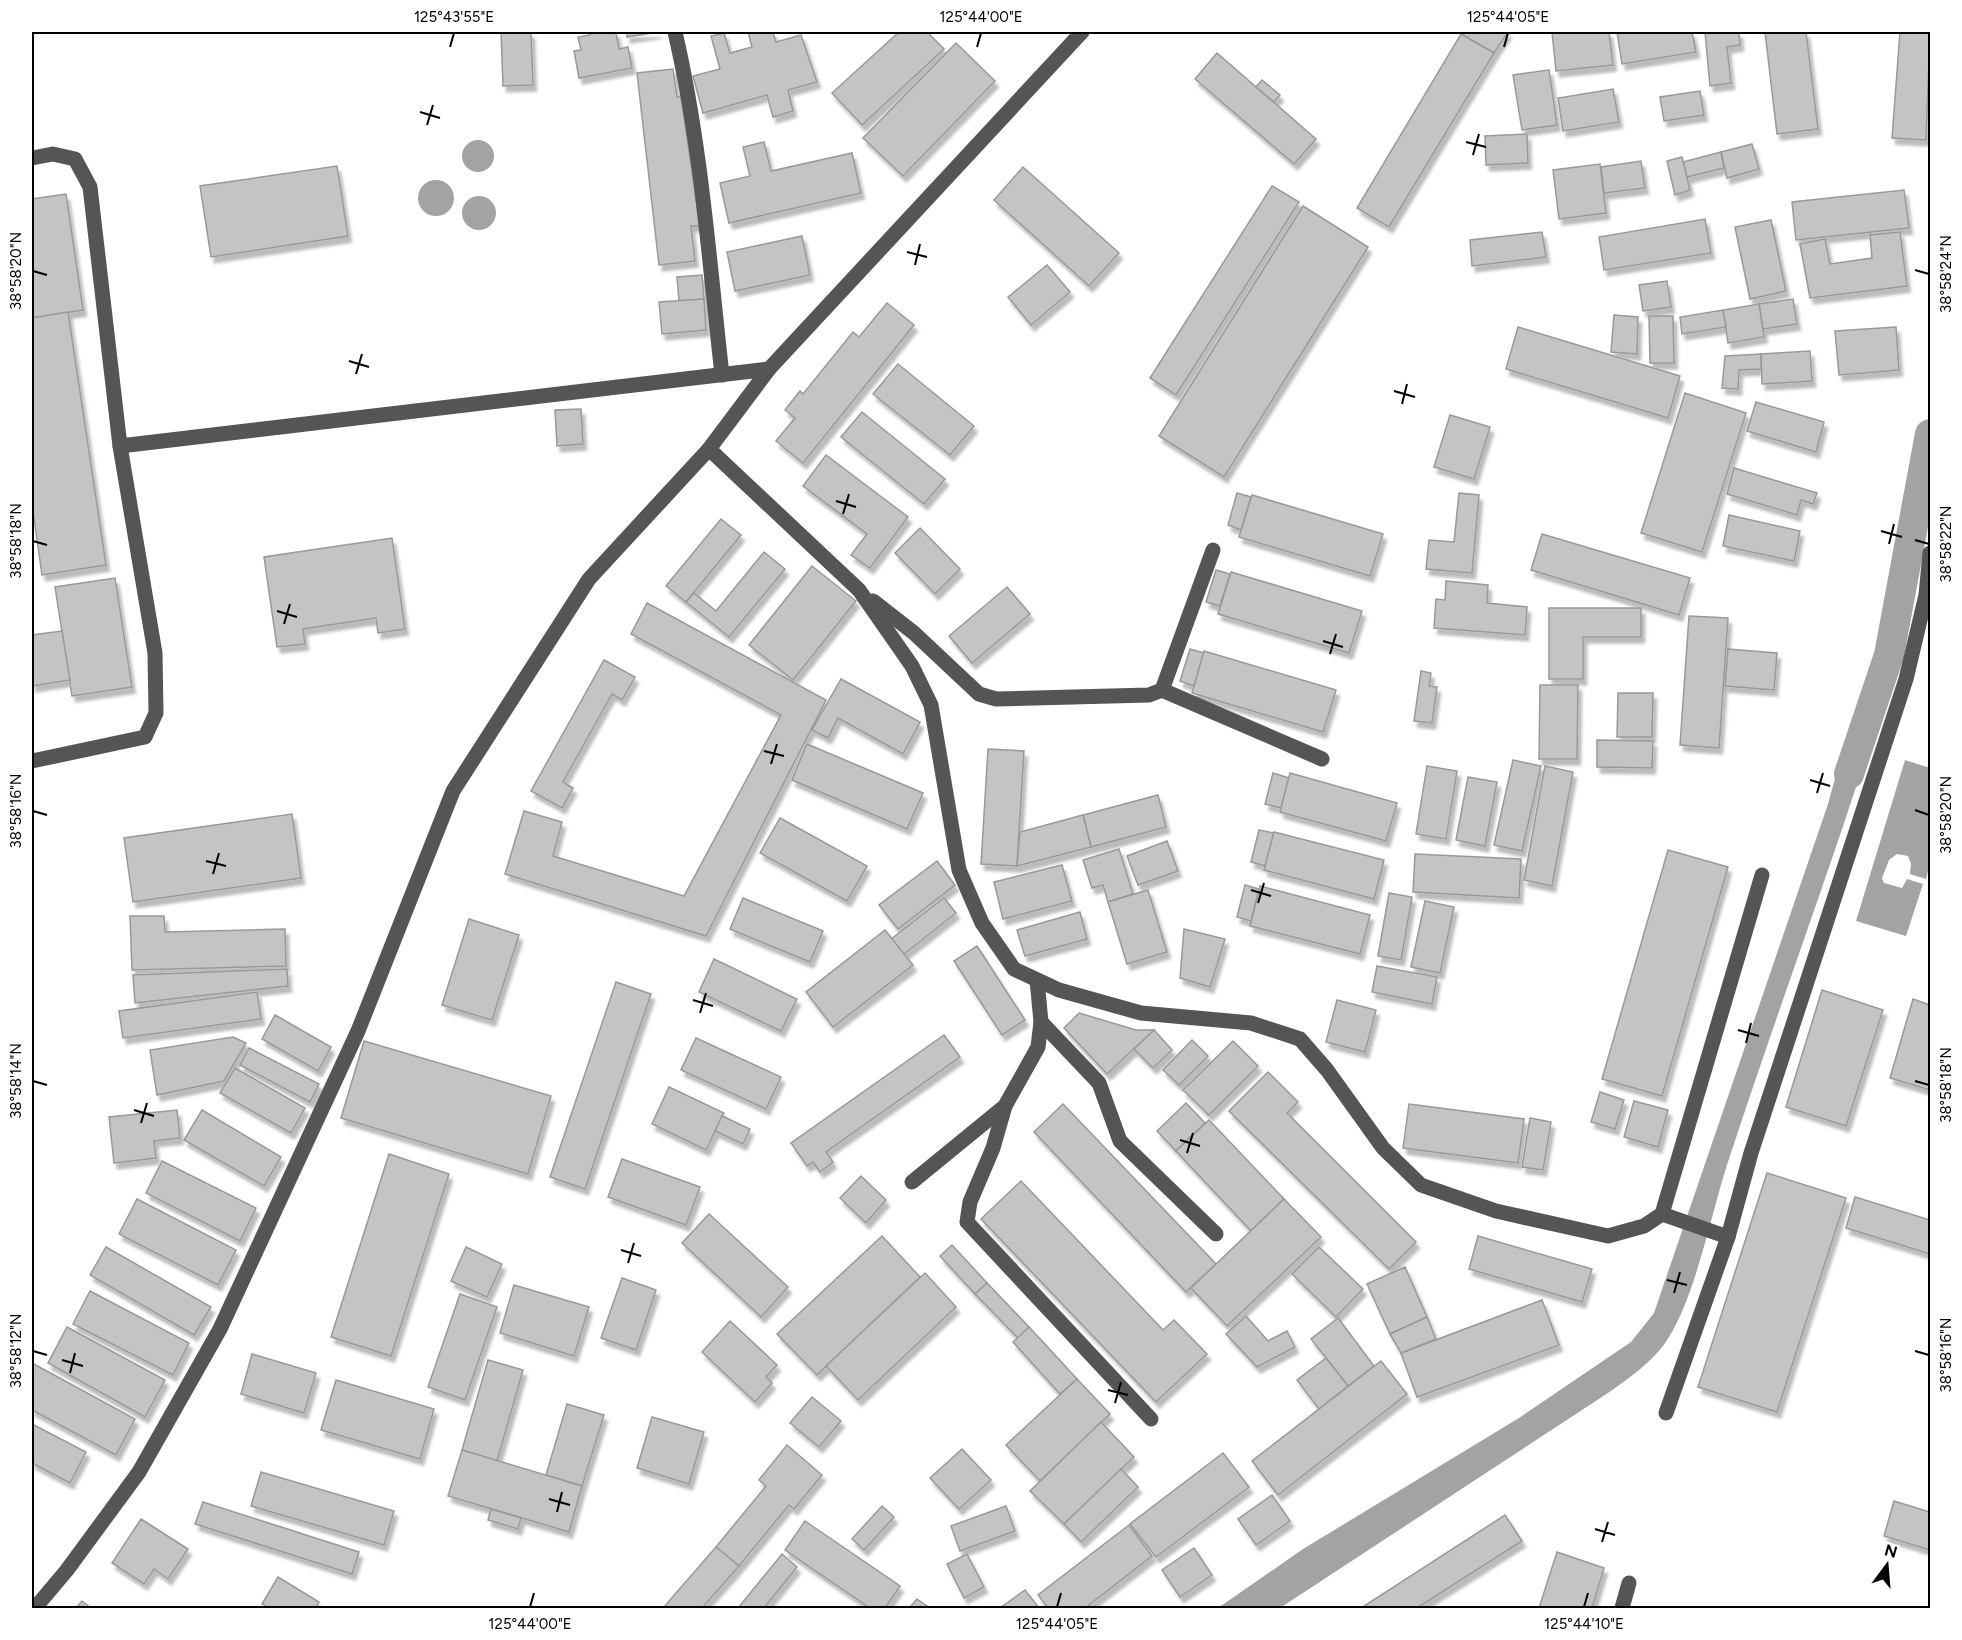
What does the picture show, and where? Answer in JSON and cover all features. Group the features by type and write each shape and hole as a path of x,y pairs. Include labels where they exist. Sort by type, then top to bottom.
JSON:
{"street":[{"path":"675,32 690,96 722,375"},
{"path":"35,1608 68,1570 139,1472 220,1329 358,1031 453,791 589,579 709,449 770,369 1082,32"},
{"path":"32,158 53,154 75,159 90,187 120,446 155,653 156,713 145,737 32,761"},
{"path":"120,446 770,369"},
{"path":"709,449 859,590 914,633 979,694 996,699 1149,695 1162,690 1322,759"},
{"path":"1162,690 1213,550"},
{"path":"1666,1413 1728,1237 1755,1142 1906,679 1926,595 1930,553"},
{"path":"859,590 912,666 931,705 959,870 982,923 1014,969 1059,990 1141,1013 1251,1023 1300,1039 1327,1070 1383,1148 1421,1185 1496,1211 1608,1236 1644,1226 1662,1214 1762,875"},
{"path":"1037,980 1041,1022 1038,1047 1005,1106 993,1148 970,1202 968,1222 1151,1419"},
{"path":"1041,1022 1099,1083 1120,1141 1216,1234"},
{"path":"912,1182 1005,1106"},
{"path":"1662,1214 1728,1237"},
{"path":"1622,1608 1629,1583"}],"shaded area":[{"path":"478,140 489,145 494,156 489,167 478,172 467,167 462,156 467,145"},
{"path":"436,180 449,185 454,198 449,211 436,216 423,211 418,198 423,185"},
{"path":"479,196 491,201 496,213 491,225 479,230 467,225 462,213 467,201"},
{"path":"1848,732 1872,738 1722,1180 1693,1282 1674,1328 1663,1346 1645,1365 1611,1391 1280,1608 1218,1608 1303,1549 1519,1418 1631,1342 1654,1313 1828,804"},
{"path":"1905,760 1930,768 1930,864 1926,879 1910,874 1911,864 1908,856 1897,854 1889,860 1882,878 1884,883 1902,888 1907,879 1923,884 1906,936 1856,921"}],"building":[{"path":"501,32 531,32 533,85 503,86"},
{"path":"589,32 616,32 619,49 628,47 632,68 579,78 574,51 581,50 578,37 590,35"},
{"path":"627,32 659,32 627,37"},
{"path":"748,32 773,32 776,42 801,35 817,82 788,90 793,111 773,117 767,95 703,113 693,76 720,69 711,36 724,33 730,53 752,47"},
{"path":"899,32 927,32 944,49 862,125 832,93"},
{"path":"1463,32 1508,32 1494,53 1461,34"},
{"path":"1552,32 1609,32 1613,65 1556,71"},
{"path":"1617,32 1692,32 1696,52 1622,64"},
{"path":"1705,32 1739,32 1740,45 1727,47 1731,83 1710,86"},
{"path":"1765,32 1806,32 1818,129 1777,134"},
{"path":"1900,32 1930,32 1926,140 1892,138"},
{"path":"1461,34 1494,53 1389,227 1357,208"},
{"path":"956,43 995,81 903,176 863,138"},
{"path":"1217,53 1316,139 1294,164 1195,79"},
{"path":"673,69 677,97 681,96 700,226 691,226 695,261 659,265 637,73"},
{"path":"1549,70 1557,125 1522,130 1513,75"},
{"path":"1262,80 1280,95 1274,102 1256,87"},
{"path":"1613,89 1619,122 1563,131 1558,98"},
{"path":"1700,91 1704,115 1664,121 1660,97"},
{"path":"1527,134 1528,163 1486,165 1485,136"},
{"path":"764,142 771,171 852,153 861,193 729,223 720,183 750,176 743,147"},
{"path":"1752,144 1759,169 1727,178 1721,152"},
{"path":"1721,152 1724,168 1687,177 1683,162"},
{"path":"1682,157 1690,190 1675,195 1667,161"},
{"path":"1641,161 1645,188 1604,193 1601,167"},
{"path":"1600,164 1606,213 1559,219 1553,170"},
{"path":"337,166 348,236 211,257 200,186"},
{"path":"1023,167 1119,253 1089,286 994,200"},
{"path":"1272,186 1299,202 1176,395 1150,378"},
{"path":"1904,190 1909,228 1796,240 1792,202"},
{"path":"66,194 83,310 32,318 32,199"},
{"path":"1303,206 1368,247 1224,477 1159,436"},
{"path":"1705,219 1711,253 1604,270 1599,237"},
{"path":"1771,220 1786,291 1750,299 1735,227"},
{"path":"1542,232 1546,257 1472,266 1470,240"},
{"path":"1900,232 1907,286 1810,298 1800,244 1825,239 1830,264 1872,258 1870,235"},
{"path":"802,236 810,275 735,291 727,252"},
{"path":"1047,265 1070,292 1031,325 1008,297"},
{"path":"702,275 704,299 679,301 677,277"},
{"path":"1667,281 1671,307 1643,311 1639,285"},
{"path":"704,299 706,330 662,334 659,302"},
{"path":"1793,299 1797,324 1763,329 1759,304"},
{"path":"887,303 914,325 803,463 776,441 795,418 785,410 800,391 803,394 853,332 859,337"},
{"path":"1759,304 1764,337 1728,343 1723,310"},
{"path":"1723,310 1726,327 1682,334 1680,317"},
{"path":"68,312 106,565 42,575 32,504 32,318"},
{"path":"1614,315 1638,317 1637,354 1611,352"},
{"path":"1649,316 1673,316 1674,363 1650,363"},
{"path":"1518,327 1680,376 1668,418 1506,369"},
{"path":"1896,327 1899,370 1839,375 1835,331"},
{"path":"1810,351 1812,381 1762,384 1761,354"},
{"path":"1761,354 1761,369 1739,370 1738,389 1722,388 1725,356"},
{"path":"898,364 974,426 950,455 873,394"},
{"path":"1685,393 1746,413 1702,552 1641,533"},
{"path":"1756,402 1824,422 1816,452 1747,431"},
{"path":"581,409 583,444 557,446 555,410"},
{"path":"862,412 945,479 924,504 841,437"},
{"path":"1450,415 1490,427 1474,479 1434,467"},
{"path":"826,455 908,517 870,568 851,555 867,534 803,486"},
{"path":"1734,468 1817,493 1813,504 1801,500 1797,515 1727,494"},
{"path":"1237,493 1251,497 1241,530 1228,525"},
{"path":"1459,493 1479,495 1472,573 1426,569 1429,540 1454,542"},
{"path":"1252,495 1383,534 1370,576 1239,537"},
{"path":"1729,515 1800,531 1794,561 1723,546"},
{"path":"721,519 741,535 686,602 666,586"},
{"path":"920,528 960,569 935,594 895,553"},
{"path":"1542,534 1690,578 1679,615 1531,570"},
{"path":"392,538 405,629 378,633 376,618 303,629 305,644 277,647 264,557"},
{"path":"764,552 785,569 729,637 686,602 694,593 716,611"},
{"path":"812,566 856,601 793,680 749,645"},
{"path":"1216,570 1230,574 1220,606 1206,602"},
{"path":"1231,572 1362,611 1349,653 1218,614"},
{"path":"115,578 132,687 72,696 55,587"},
{"path":"1446,581 1488,585 1487,603 1527,607 1525,635 1434,628 1436,599 1445,600"},
{"path":"1007,587 1030,614 972,663 949,636"},
{"path":"647,603 826,700 706,936 505,874 524,811 562,822 553,856 684,896 781,715 631,634"},
{"path":"1549,608 1641,608 1641,637 1583,637 1583,679 1549,679"},
{"path":"1689,616 1728,618 1719,748 1680,745"},
{"path":"62,631 70,680 32,686 32,635"},
{"path":"1190,649 1204,653 1194,686 1180,681"},
{"path":"1728,649 1777,653 1774,690 1725,686"},
{"path":"1204,651 1336,690 1323,732 1192,693"},
{"path":"604,660 635,677 622,700 612,694 563,782 573,788 562,808 531,791"},
{"path":"1421,671 1431,673 1429,686 1437,687 1432,723 1414,721"},
{"path":"841,679 920,722 903,754 838,718 828,738 812,730"},
{"path":"1540,685 1578,685 1577,759 1539,759"},
{"path":"1618,693 1653,693 1652,737 1617,737"},
{"path":"1597,740 1653,741 1652,768 1597,767"},
{"path":"807,744 923,793 907,829 792,780"},
{"path":"988,749 1024,751 1017,866 981,864"},
{"path":"1513,760 1541,766 1522,851 1494,845"},
{"path":"1427,766 1457,771 1446,839 1416,834"},
{"path":"1545,766 1573,772 1552,886 1524,880"},
{"path":"1273,773 1289,778 1281,808 1265,804"},
{"path":"1290,773 1397,803 1386,841 1280,812"},
{"path":"1468,777 1497,782 1485,846 1456,840"},
{"path":"1158,795 1166,827 1091,847 1083,815"},
{"path":"292,814 301,878 133,902 124,838"},
{"path":"1083,815 1091,847 1017,866 1020,832"},
{"path":"780,818 867,866 847,901 760,853"},
{"path":"1259,830 1274,833 1265,866 1251,862"},
{"path":"1274,832 1384,860 1374,899 1264,870"},
{"path":"1167,841 1178,871 1138,885 1127,856"},
{"path":"1119,849 1133,894 1108,902 1103,885 1092,888 1083,860"},
{"path":"1668,850 1728,867 1662,1096 1602,1079"},
{"path":"1415,854 1521,859 1519,898 1413,892"},
{"path":"937,861 955,885 898,929 879,905"},
{"path":"1062,865 1072,901 1003,919 994,882"},
{"path":"1245,885 1259,889 1251,921 1237,917"},
{"path":"1260,886 1370,915 1360,954 1250,926"},
{"path":"1148,890 1167,952 1127,964 1108,902"},
{"path":"1389,893 1412,897 1401,960 1378,956"},
{"path":"743,898 823,931 810,962 730,929"},
{"path":"944,898 956,913 904,954 891,939"},
{"path":"1425,901 1454,907 1440,973 1411,967"},
{"path":"1080,912 1087,939 1025,956 1017,930"},
{"path":"130,916 164,916 165,932 285,929 286,966 132,970"},
{"path":"469,919 519,935 492,1020 442,1005"},
{"path":"1184,929 1225,939 1210,987 1180,978"},
{"path":"885,930 913,965 833,1027 806,992"},
{"path":"977,946 1025,1020 1002,1035 954,961"},
{"path":"714,959 797,999 781,1031 699,992"},
{"path":"1377,966 1437,977 1432,1004 1372,992"},
{"path":"287,969 288,986 135,1003 133,975"},
{"path":"616,982 651,994 585,1189 550,1177"},
{"path":"1822,990 1883,1010 1846,1126 1786,1107"},
{"path":"257,992 261,1019 123,1038 119,1011"},
{"path":"1913,999 1930,1005 1930,1090 1890,1078"},
{"path":"1337,1000 1376,1010 1365,1052 1326,1042"},
{"path":"1079,1013 1136,1030 1154,1030 1107,1074 1064,1028"},
{"path":"275,1015 331,1047 318,1071 262,1039"},
{"path":"1154,1030 1172,1050 1153,1068 1134,1049"},
{"path":"944,1035 960,1057 826,1152 833,1162 820,1172 813,1162 807,1166 791,1143"},
{"path":"233,1037 246,1043 224,1081 157,1095 150,1050"},
{"path":"696,1038 781,1077 766,1109 681,1070"},
{"path":"1192,1040 1208,1056 1179,1085 1163,1070"},
{"path":"364,1041 551,1096 528,1174 341,1118"},
{"path":"1233,1041 1258,1066 1209,1115 1183,1090"},
{"path":"249,1048 319,1084 310,1102 240,1065"},
{"path":"235,1068 305,1108 291,1133 220,1093"},
{"path":"1268,1072 1298,1102 1287,1113 1416,1242 1389,1269 1229,1111"},
{"path":"669,1087 724,1113 706,1150 652,1124"},
{"path":"1600,1092 1624,1100 1615,1129 1591,1122"},
{"path":"1634,1101 1668,1110 1658,1147 1624,1137"},
{"path":"1186,1103 1205,1123 1176,1151 1157,1131"},
{"path":"1063,1104 1216,1264 1186,1292 1034,1132"},
{"path":"1409,1104 1524,1119 1518,1163 1403,1148"},
{"path":"177,1110 180,1138 154,1141 156,1158 114,1163 109,1117"},
{"path":"202,1110 281,1157 264,1186 184,1140"},
{"path":"722,1116 750,1129 743,1144 715,1131"},
{"path":"1530,1118 1551,1122 1543,1170 1522,1167"},
{"path":"1209,1120 1284,1199 1251,1231 1176,1151"},
{"path":"389,1154 449,1174 391,1356 331,1337"},
{"path":"622,1159 700,1187 686,1225 608,1197"},
{"path":"162,1161 256,1208 240,1241 146,1193"},
{"path":"1767,1173 1846,1198 1777,1412 1698,1387"},
{"path":"861,1176 886,1200 866,1223 840,1198"},
{"path":"1021,1181 1163,1330 1174,1320 1207,1354 1156,1402 981,1219"},
{"path":"1855,1197 1930,1220 1930,1254 1846,1228"},
{"path":"137,1199 236,1250 218,1285 119,1234"},
{"path":"1284,1199 1321,1237 1227,1326 1191,1288"},
{"path":"709,1214 788,1287 761,1317 682,1243"},
{"path":"882,1236 920,1277 817,1375 777,1334"},
{"path":"1478,1236 1592,1269 1582,1302 1469,1269"},
{"path":"952,1245 987,1283 975,1294 940,1256"},
{"path":"106,1247 211,1307 194,1335 90,1275"},
{"path":"466,1247 502,1264 487,1297 451,1281"},
{"path":"1319,1247 1363,1289 1336,1317 1292,1274"},
{"path":"1405,1267 1427,1317 1390,1334 1367,1284"},
{"path":"925,1273 956,1307 858,1400 826,1366"},
{"path":"622,1278 656,1290 636,1350 601,1338"},
{"path":"987,1283 1029,1327 1018,1338 975,1294"},
{"path":"514,1285 589,1307 574,1356 500,1333"},
{"path":"90,1291 189,1343 173,1375 73,1324"},
{"path":"460,1294 497,1307 465,1400 428,1387"},
{"path":"1542,1300 1559,1345 1417,1397 1401,1353"},
{"path":"1246,1316 1268,1341 1287,1331 1295,1347 1257,1367 1226,1334"},
{"path":"1427,1317 1436,1339 1401,1353 1390,1334"},
{"path":"1338,1318 1374,1366 1348,1386 1311,1339"},
{"path":"730,1321 777,1365 766,1377 772,1383 755,1402 702,1352"},
{"path":"67,1327 165,1380 145,1417 48,1363"},
{"path":"1029,1327 1077,1379 1060,1394 1013,1342"},
{"path":"252,1354 316,1373 304,1413 241,1394"},
{"path":"1326,1358 1348,1386 1319,1409 1297,1380"},
{"path":"488,1360 523,1370 497,1461 462,1450"},
{"path":"1381,1361 1407,1394 1278,1495 1252,1461"},
{"path":"32,1363 135,1419 116,1455 32,1410"},
{"path":"1077,1379 1110,1414 1040,1481 1006,1445"},
{"path":"336,1380 434,1409 420,1459 321,1430"},
{"path":"812,1397 841,1421 819,1447 790,1423"},
{"path":"567,1404 604,1415 582,1486 546,1475"},
{"path":"652,1417 704,1432 689,1484 637,1468"},
{"path":"1101,1422 1134,1457 1064,1524 1030,1491"},
{"path":"32,1424 86,1452 70,1483 32,1463"},
{"path":"787,1445 822,1475 794,1509 789,1505 739,1566 716,1547 766,1486 759,1480"},
{"path":"962,1449 991,1480 959,1509 930,1478"},
{"path":"462,1450 582,1486 569,1532 448,1496"},
{"path":"1223,1453 1249,1487 1156,1557 1130,1524"},
{"path":"1121,1469 1138,1487 1081,1542 1064,1524"},
{"path":"261,1472 394,1511 384,1545 251,1506"},
{"path":"1272,1495 1290,1521 1256,1545 1238,1519"},
{"path":"1894,1501 1930,1512 1930,1550 1884,1536"},
{"path":"203,1502 359,1552 352,1574 195,1524"},
{"path":"882,1506 894,1517 864,1550 852,1539"},
{"path":"1006,1506 1015,1531 960,1551 951,1526"},
{"path":"491,1509 521,1518 518,1529 488,1520"},
{"path":"1505,1515 1522,1541 1417,1608 1361,1608"},
{"path":"141,1519 188,1549 168,1579 154,1569 144,1584 112,1563"},
{"path":"805,1521 900,1586 885,1608 870,1608 785,1550"},
{"path":"1129,1525 1152,1556 1085,1608 1048,1608 1038,1595"},
{"path":"716,1547 739,1566 702,1608 663,1608"},
{"path":"1194,1548 1212,1575 1180,1597 1162,1570"},
{"path":"1557,1552 1604,1568 1592,1608 1539,1608"},
{"path":"782,1554 797,1567 764,1608 738,1608"},
{"path":"967,1554 984,1587 964,1598 947,1564"},
{"path":"278,1577 319,1602 316,1608 270,1608 262,1604"},
{"path":"1025,1590 1039,1608 1000,1608"},
{"path":"917,1599 930,1608 909,1608"},
{"path":"82,1601 91,1608 76,1608"}],"waterway":[{"path":"1849,774 1889,655 1930,434"}]}
